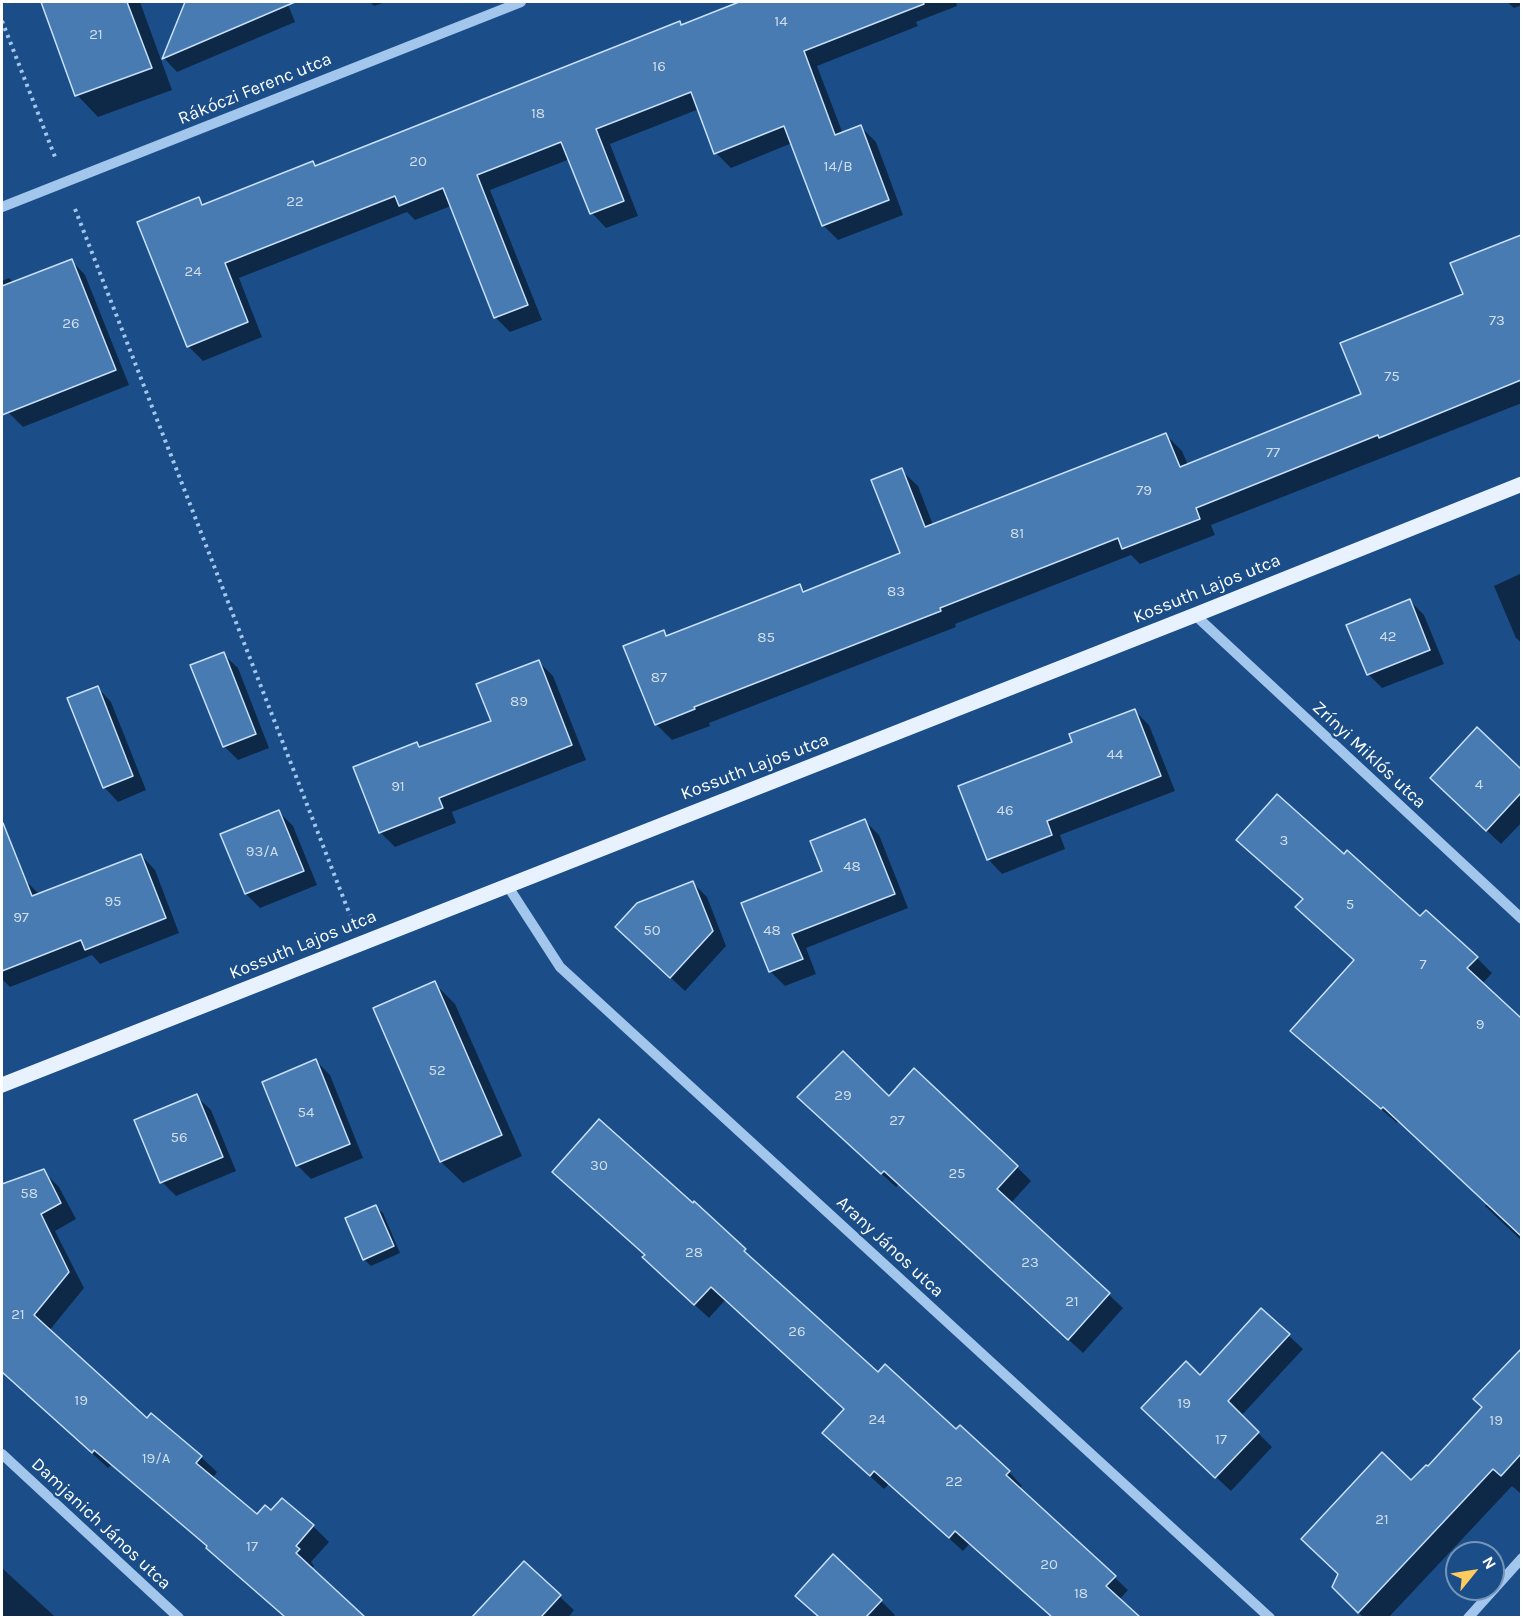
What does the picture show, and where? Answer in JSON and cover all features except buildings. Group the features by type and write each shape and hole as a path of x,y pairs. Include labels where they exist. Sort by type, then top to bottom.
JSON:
{"main road":[{"name":"Kossuth Lajos utca","path":"2,1084 1195,615 1521,484"}],"street":[{"name":"Rákóczi Ferenc utca","path":"2,207 521,2"},
{"name":"Zrínyi Miklós utca","path":"1195,615 1521,919"},
{"name":"Arany János utca","path":"507,885 560,966 1270,1617"},
{"name":"Damjanich János utca","path":"2,1454 179,1617"},
{"path":"1468,1617 1521,1558"}],"path":[{"path":"2,21 361,943"}]}
